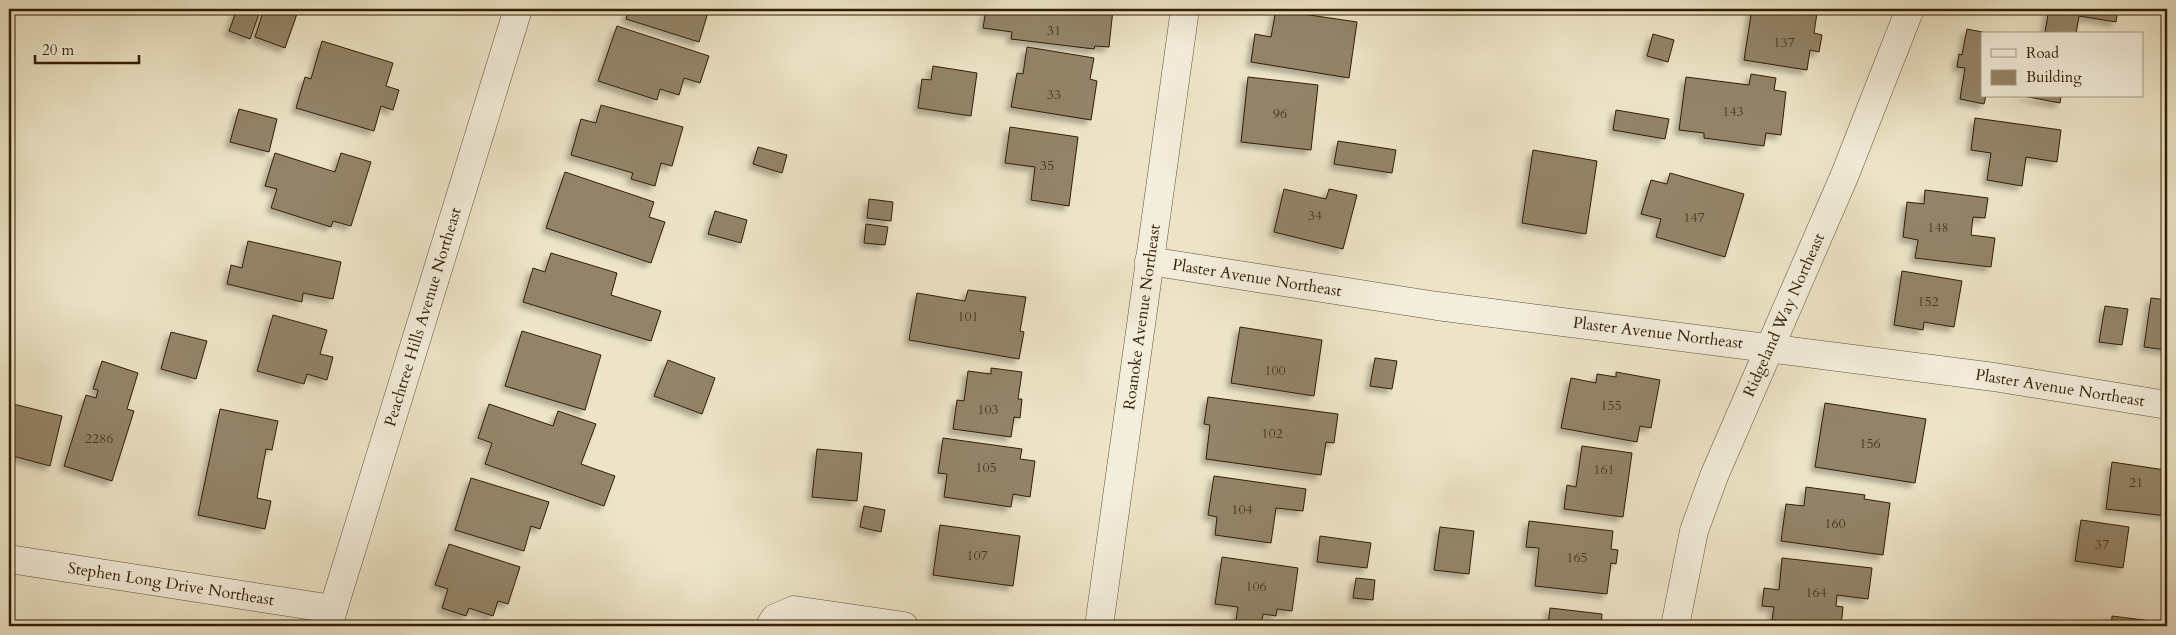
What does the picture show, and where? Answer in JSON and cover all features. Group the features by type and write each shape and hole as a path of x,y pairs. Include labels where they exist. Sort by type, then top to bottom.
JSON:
{"street":[{"name":"Peachtree Hills Avenue Northeast","path":"331,618 518,9"},
{"name":"Roanoke Avenue Northeast","path":"1098,626 1185,9"},
{"name":"Ridgeland Way Northeast","path":"1675,626 1694,531 1714,476 1844,177 1910,9"},
{"name":"Plaster Avenue Northeast","path":"1149,261 1438,306 1994,377 2167,405"},
{"name":"Stephen Long Drive Northeast","path":"9,559 331,618"},
{"path":"770,626 775,618 794,610 904,626"}],"building":[{"path":"237,9 260,11 250,39 229,31"},
{"path":"264,9 282,9 297,14 285,48 255,37"},
{"path":"629,9 709,9 699,42 626,19"},
{"path":"986,9 1113,9 1109,47 1095,46 1094,49 1011,39 1012,32 983,28"},
{"path":"1752,9 1794,9 1817,13 1814,33 1822,35 1819,52 1810,50 1807,70 1744,60"},
{"path":"2049,9 2118,9 2116,22 2079,16 2076,32 2045,32"},
{"path":"1276,10 1357,22 1349,78 1251,62 1255,34 1271,37"},
{"path":"617,26 709,56 700,83 684,78 679,95 660,89 657,100 598,81"},
{"path":"1967,29 1982,32 1981,98 1986,98 1984,104 1960,99 1965,68 1957,67 1959,54 1962,55"},
{"path":"1653,34 1674,40 1668,62 1647,56"},
{"path":"322,41 393,63 386,86 399,90 393,110 381,106 374,131 296,108 305,77 311,79"},
{"path":"1027,47 1094,58 1090,79 1097,81 1091,120 1011,107 1017,73 1023,74"},
{"path":"933,66 977,73 971,116 918,108 922,79 931,80"},
{"path":"1751,74 1776,78 1774,90 1786,92 1781,135 1766,133 1764,146 1704,138 1704,133 1679,130 1686,77 1749,85"},
{"path":"1248,77 1318,85 1311,150 1241,142"},
{"path":"2034,98 2061,98 2060,103"},
{"path":"601,105 683,127 672,166 661,163 655,186 631,179 633,173 571,155 581,119 596,123"},
{"path":"239,109 277,119 269,152 230,142"},
{"path":"1616,110 1669,119 1665,139 1613,130"},
{"path":"1975,118 2061,130 2057,162 2026,157 2022,186 1987,180 1991,153 1971,150"},
{"path":"1010,127 1078,137 1069,206 1031,200 1035,167 1005,163"},
{"path":"1338,141 1396,150 1392,173 1334,164"},
{"path":"758,147 787,155 782,173 753,164"},
{"path":"1533,150 1597,161 1586,234 1522,223"},
{"path":"275,153 335,172 341,153 371,162 351,226 333,221 331,227 271,208 277,189 265,186"},
{"path":"565,172 654,202 649,217 665,222 651,263 546,228"},
{"path":"1670,173 1744,194 1725,257 1656,237 1661,219 1641,214 1651,180 1667,184"},
{"path":"1284,189 1326,199 1329,189 1357,195 1343,249 1274,232"},
{"path":"1925,190 1988,198 1985,218 1973,217 1971,235 1995,238 1991,267 1915,258 1918,240 1903,237 1907,202 1924,204"},
{"path":"869,199 893,202 891,221 867,218"},
{"path":"715,211 747,220 741,243 708,234"},
{"path":"866,224 888,227 885,245 864,243"},
{"path":"248,241 341,262 333,299 303,293 302,302 227,284 231,265 242,268"},
{"path":"551,253 617,273 611,295 661,311 651,341 523,302 533,268 545,272"},
{"path":"1902,271 1962,281 1954,327 1924,322 1923,330 1894,325"},
{"path":"968,290 1026,297 1020,331 1024,332 1019,359 909,340 917,293 965,301"},
{"path":"2151,298 2167,300 2167,350 2144,347"},
{"path":"2105,306 2128,309 2122,345 2099,342"},
{"path":"273,315 327,330 320,354 333,357 327,380 307,374 304,384 257,371"},
{"path":"1240,327 1322,340 1314,396 1231,383"},
{"path":"522,331 601,355 585,410 505,386"},
{"path":"171,332 207,341 196,379 161,369"},
{"path":"1375,358 1397,361 1392,389 1370,386"},
{"path":"668,360 715,378 702,414 654,396"},
{"path":"102,361 138,373 127,409 134,411 112,481 64,466 86,395 96,398 98,390 93,389"},
{"path":"991,368 1022,372 1018,399 1022,399 1020,418 1014,417 1011,437 953,429 957,400 964,401 968,371 991,374"},
{"path":"1616,372 1660,380 1651,428 1640,426 1637,442 1561,428 1571,378 1596,383 1597,374 1616,377"},
{"path":"1208,397 1338,414 1334,443 1326,442 1321,475 1206,459 1210,425 1204,424"},
{"path":"9,403 62,416 50,466 9,455"},
{"path":"1825,403 1926,419 1915,483 1815,467"},
{"path":"489,404 553,426 558,411 596,424 581,464 615,476 604,506 485,464 492,443 478,438"},
{"path":"220,409 278,421 272,450 266,449 257,498 271,501 265,529 198,515"},
{"path":"943,438 1022,449 1020,459 1035,461 1030,497 1013,494 1011,507 944,497 947,474 938,473"},
{"path":"1582,446 1632,453 1623,517 1564,509 1567,485 1576,487"},
{"path":"817,449 862,453 857,501 812,497"},
{"path":"2112,462 2165,470 2161,494 2167,495 2167,516 2106,509"},
{"path":"1214,476 1306,489 1303,511 1276,508 1271,543 1215,535 1217,517 1208,515"},
{"path":"471,478 549,502 540,529 531,526 524,551 455,530"},
{"path":"1806,487 1865,495 1864,499 1890,503 1883,555 1781,541 1786,504 1804,506"},
{"path":"864,506 885,510 881,532 860,527"},
{"path":"2081,520 2129,527 2123,568 2075,561"},
{"path":"1529,521 1613,531 1611,549 1618,550 1616,564 1611,563 1607,594 1535,586 1539,548 1526,547"},
{"path":"940,525 1020,536 1013,586 933,575"},
{"path":"1440,527 1474,531 1469,574 1434,570"},
{"path":"1320,536 1371,543 1367,568 1317,562"},
{"path":"449,544 520,567 508,604 498,601 493,616 469,608 466,616 442,608 448,589 435,585"},
{"path":"1222,557 1298,568 1292,611 1277,609 1276,616 1263,614 1261,626 1235,626 1238,607 1215,604"},
{"path":"1782,558 1872,568 1868,599 1837,595 1836,606 1843,607 1841,626 1772,620 1774,607 1762,606 1764,588 1779,590"},
{"path":"1356,578 1375,580 1373,600 1353,598"},
{"path":"1550,608 1602,614 1601,626 1548,626"},
{"path":"2112,616 2167,623 2167,626 2111,626"}]}
